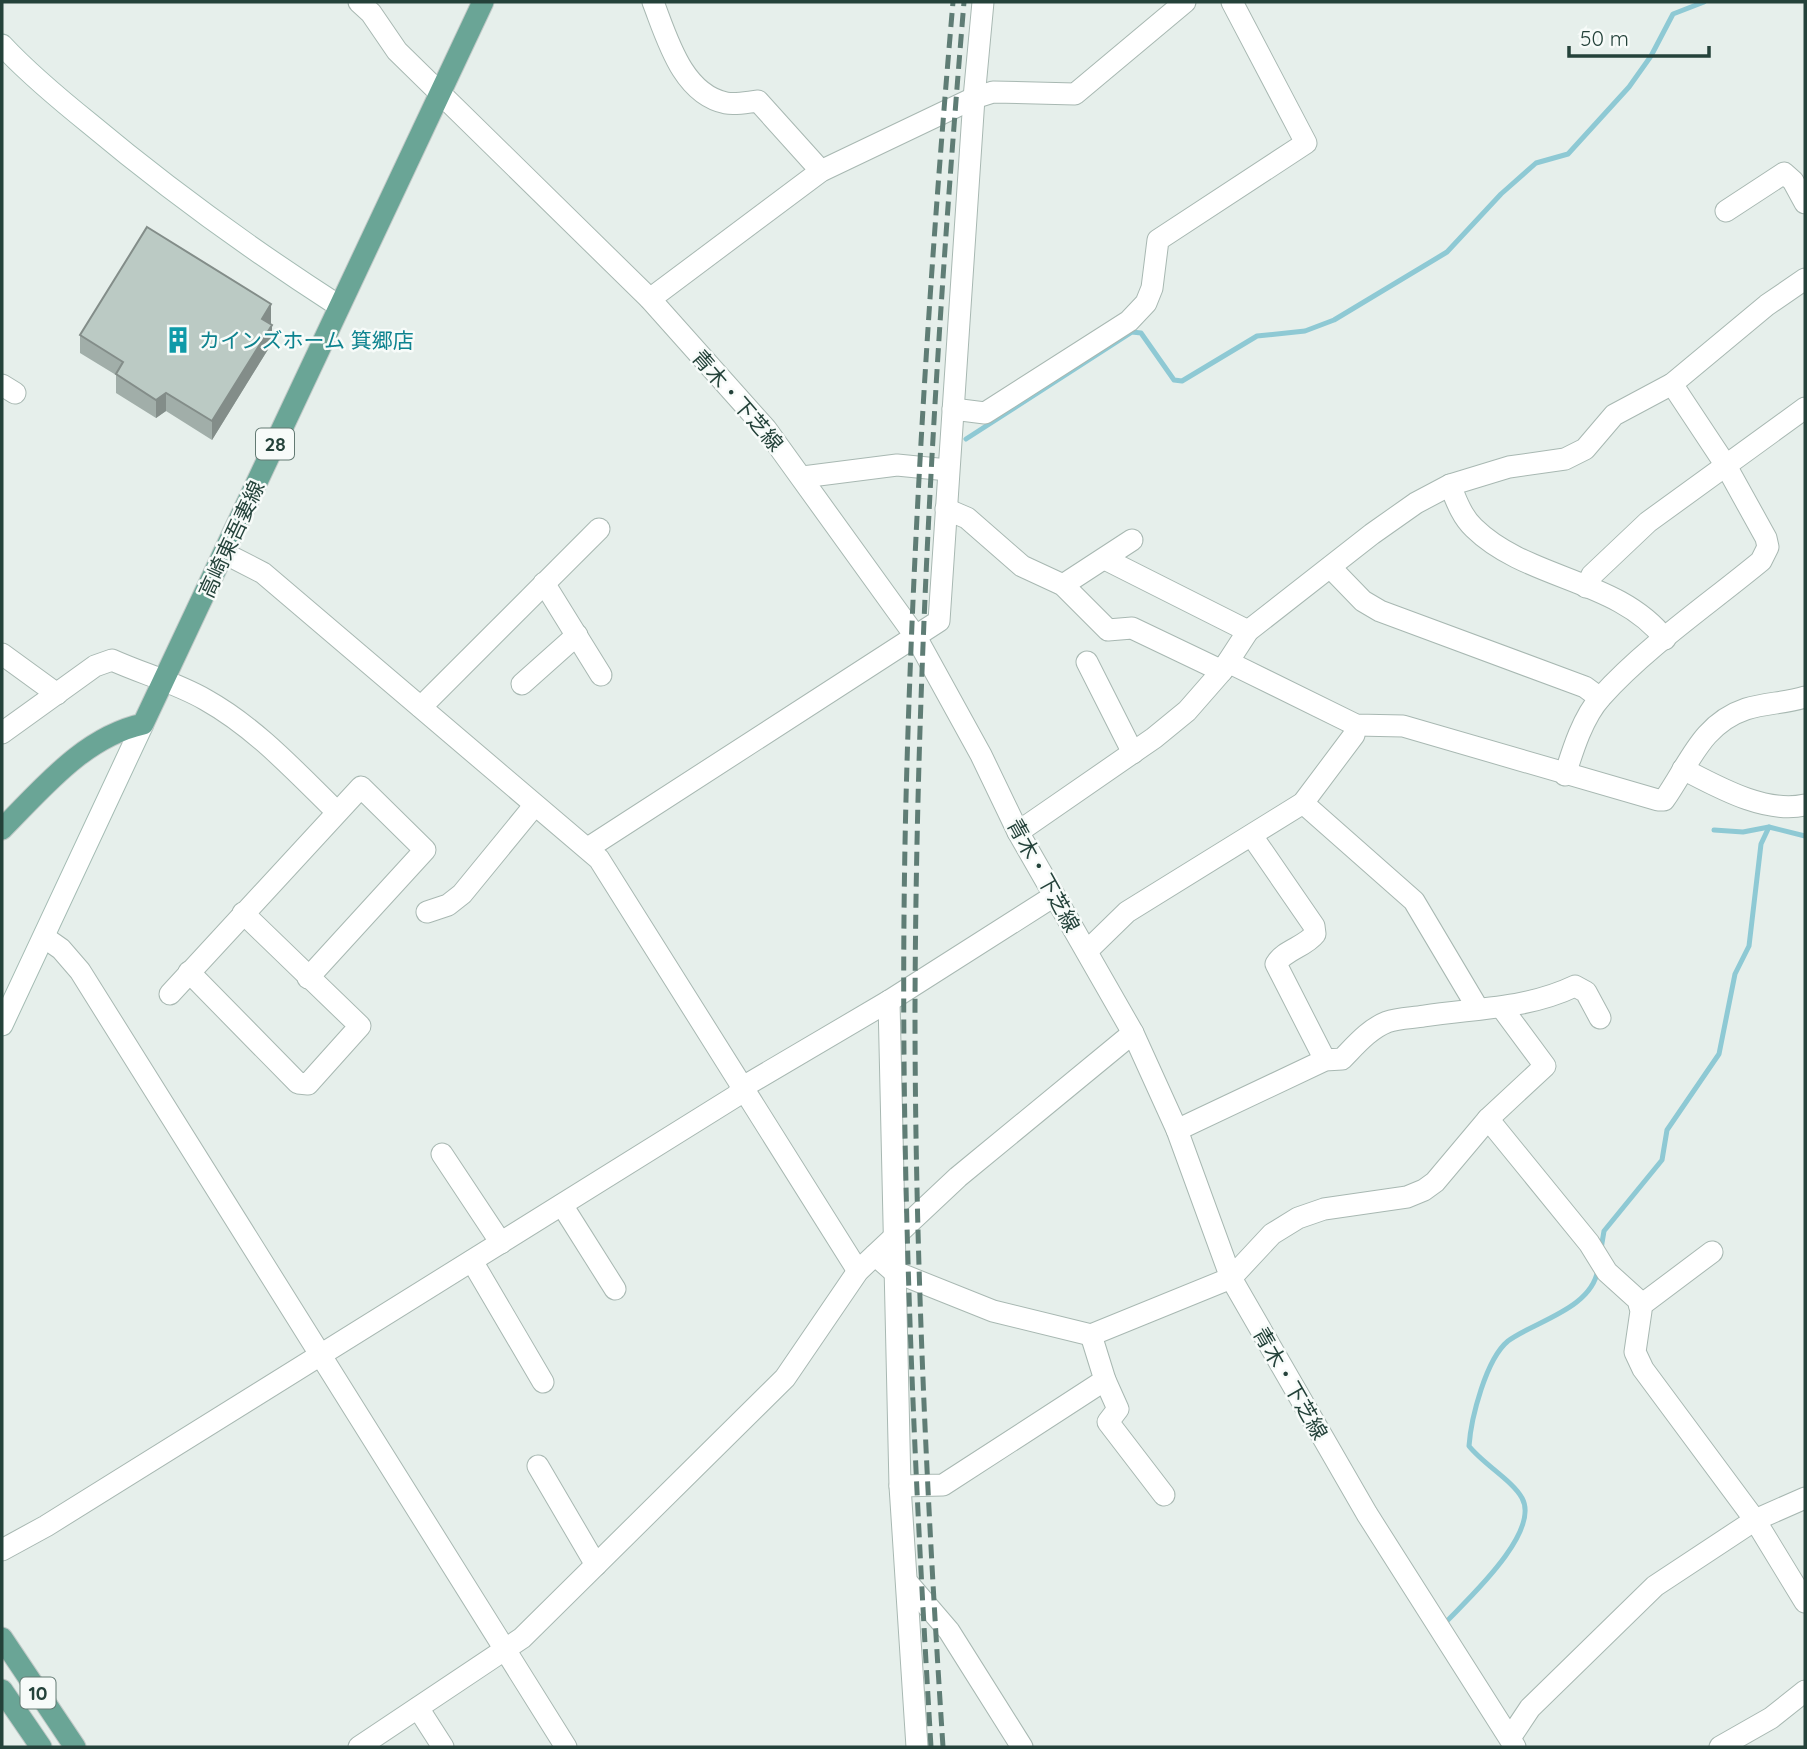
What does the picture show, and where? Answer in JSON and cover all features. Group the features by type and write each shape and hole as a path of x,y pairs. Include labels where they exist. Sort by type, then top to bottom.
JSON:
{"main road":[{"name":"高崎東吾妻線","path":"143,724 483,2"},
{"path":"2,829 62,769 89,747 127,727 143,724"},
{"name":"10","path":"2,1639 75,1747"},
{"name":"10","path":"2,1690 41,1747"}],"street":[{"path":"653,2 676,60 700,91 727,104 758,101 821,171"},
{"path":"588,848 939,621 974,98 983,2"},
{"path":"650,299 821,171 974,98 993,92 1075,94 1185,2"},
{"path":"953,409 985,413 1114,332 1146,303 1152,288 1158,240 1306,143 1232,2"},
{"name":"青木・下芝線","path":"371,5 397,51 650,299 766,429 916,637 981,755 1018,832 1133,1033 1177,1130 1231,1278 1367,1514 1512,1743"},
{"path":"2,45 30,76 145,170 249,248 340,306"},
{"path":"1726,211 1784,173 1793,181 1805,202"},
{"path":"1018,832 1133,753 1187,711 1225,666 1248,631 1405,511 1450,485 1509,467 1564,459 1585,449 1614,415 1672,384 1767,305 1805,279"},
{"path":"1565,775 1572,752 1600,698 1765,555 1766,538 1724,464 1672,384"},
{"path":"1586,587 1592,575 1648,522 1724,464 1805,408"},
{"path":"803,477 897,465 948,470"},
{"path":"1450,485 1472,527 1489,540 1526,561 1629,608 1654,625 1665,639"},
{"path":"946,509 967,518 1022,566 1063,585 1108,630 1132,628 1356,725 1403,726 1565,775 1664,800 1689,756 1713,729 1745,709 1805,698"},
{"path":"421,707 599,529"},
{"path":"1063,585 1132,540"},
{"path":"224,553 263,573 598,859 858,1271"},
{"path":"1105,559 1248,631"},
{"path":"1331,568 1363,601 1380,611 1585,687 1600,698"},
{"path":"544,583 601,675"},
{"path":"522,684 577,635"},
{"path":"2,654 57,694"},
{"path":"2,733 96,666 112,660 220,708 268,745 337,812"},
{"path":"1087,662 1133,753"},
{"path":"2,1025 143,724"},
{"path":"1087,951 1127,912 1303,803 1354,735 1356,725"},
{"path":"1683,768 1728,792 1789,809 1805,805"},
{"path":"170,994 361,787 425,850 308,978"},
{"path":"1303,803 1414,901 1477,1007"},
{"path":"427,912 448,905 463,894 534,806"},
{"path":"1252,836 1314,926 1315,934 1308,943 1279,959 1276,964 1325,1060"},
{"path":"2,1549 46,1526 322,1356 736,1096 743,1087 889,1001 1054,896"},
{"path":"189,972 298,1083 308,1084 360,1027 243,913"},
{"path":"44,937 61,949 80,971 566,1747"},
{"path":"1177,1130 1325,1060 1342,1059 1371,1031 1388,1022 1477,1007 1502,1008 1533,1003 1576,986 1586,992 1600,1018"},
{"path":"889,1001 892,1240 900,1486 917,1747"},
{"path":"875,1255 893,1271 993,1311 1091,1335 1231,1278 1272,1234 1297,1218 1324,1209 1407,1197 1436,1182 1488,1119 1545,1066 1502,1008"},
{"path":"359,1747 522,1637 785,1378 858,1271 958,1177 1133,1033"},
{"path":"1488,1119 1589,1244 1607,1272 1638,1300 1640,1306 1635,1352 1643,1370 1755,1520 1805,1602"},
{"path":"442,1154 501,1243"},
{"path":"562,1205 615,1289"},
{"path":"1640,1306 1712,1252"},
{"path":"472,1261 543,1382"},
{"path":"1091,1335 1105,1380 1118,1409 1108,1422 1164,1495"},
{"path":"900,1486 943,1485 1105,1380"},
{"path":"538,1466 596,1565"},
{"path":"1512,1743 1530,1708 1655,1586 1755,1520 1805,1498"},
{"path":"907,1582 949,1631 1022,1747"},
{"path":"1720,1747 1771,1718 1805,1691"},
{"path":"418,1708 443,1747"}],"building":[{"name":"カインズホーム 箕郷店","path":"147,227 271,304 262,319 272,325 212,421 166,393 156,400 116,374 123,362 80,335"}],"waterway":[{"path":"966,439 1132,332 1141,333 1174,380 1182,381 1257,336 1305,331 1334,320 1447,252 1501,194 1536,163 1568,154 1629,87 1651,56 1673,14 1704,2"},
{"path":"1714,830 1743,832 1769,827 1805,836"},
{"path":"1601,1249 1604,1231 1662,1160 1667,1130 1719,1054 1735,974 1749,946 1761,844 1769,827"},
{"path":"1447,1621 1485,1581 1512,1546 1525,1512 1522,1498 1517,1491 1469,1446 1476,1405 1493,1361 1508,1341 1574,1304 1594,1283 1598,1269"}],"railway":[{"path":"931,1747 908,1274 904,918 909,699 918,500 953,2"},
{"path":"943,1747 927,1471 920,1287 915,1010 916,884 929,506 964,2"}],"place":[{"name":"カインズホーム 箕郷店","path":"178,340"}]}
